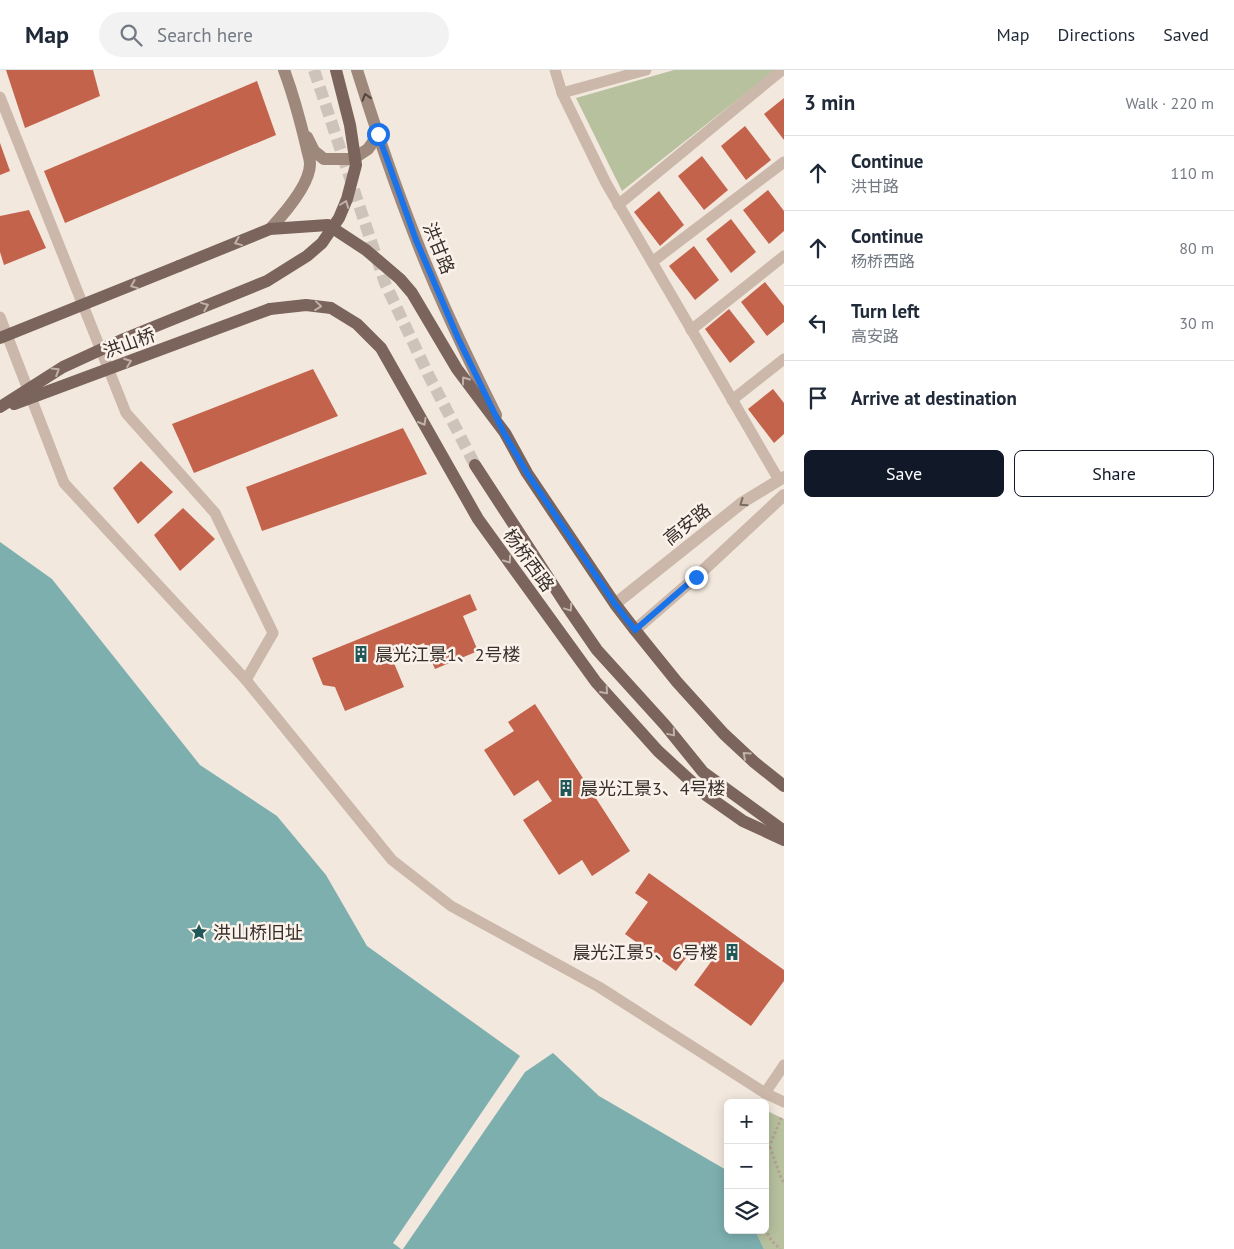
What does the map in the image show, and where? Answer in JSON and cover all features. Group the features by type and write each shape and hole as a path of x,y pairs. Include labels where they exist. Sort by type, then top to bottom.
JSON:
{"main road":[{"path":"270,230 283,216 295,198 305,181 310,164 302,129 284,70"},
{"path":"0,408 63,367 124,339 267,281 307,256 322,243 339,218 347,199 356,165 350,125 336,70"},
{"name":"洪甘路","path":"357,70 416,240 458,338 504,433"},
{"path":"302,129 314,151 324,159 353,159 368,149 378,134"},
{"path":"0,338 270,230 328,225 366,250 400,279 412,293 458,369 504,433 527,473 615,604 694,702 724,734 754,762 784,786"},
{"name":"杨桥西路","path":"270,309 306,305 331,308 357,324 381,348 478,519 596,682 658,751 706,795 743,821 784,840"},
{"name":"洪山桥","path":"0,408 270,309"},
{"path":"475,465 597,650 665,725 703,772 784,831"}],"street":[{"name":"高安路","path":"615,604 742,502 781,479"},
{"path":"635,630 696,577 784,495"}],"lane":[{"path":"555,70 562,93 618,205 732,400 781,479"},
{"path":"562,93 646,70"},
{"path":"618,205 782,70"},
{"path":"0,97 126,412 214,513 273,633 246,680"},
{"path":"652,262 784,162"},
{"path":"691,330 784,256"},
{"path":"0,317 64,483 246,680 392,860 451,906 599,987 765,1093 784,1102"},
{"path":"732,400 784,359"},
{"path":"765,1093 784,1065"}],"path":[{"path":"784,1111 770,1146 784,1183"},
{"path":"768,1234 780,1249"}],"green space":[{"path":"674,70 775,70 622,191 576,98"},
{"path":"769,1112 784,1119 784,1249 764,1249 757,1234 769,1234"}],"water":[{"path":"0,542 52,579 200,765 277,816 326,875 367,946 520,1056 393,1243 401,1249 0,1249"},
{"path":"553,1053 599,1096 724,1169 724,1234 757,1234 764,1249 403,1249 525,1072"}],"building":[{"path":"6,70 93,70 100,96 25,128"},
{"path":"257,81 276,135 65,223 44,171"},
{"path":"784,98 784,140 764,114"},
{"path":"745,126 771,160 746,180 721,146"},
{"path":"0,143 10,171 0,175"},
{"path":"702,156 728,190 704,210 678,176"},
{"path":"768,190 784,211 784,231 769,244 743,210"},
{"path":"659,191 684,225 660,246 634,212"},
{"path":"29,210 46,248 4,265 0,252 0,216"},
{"path":"731,219 756,252 731,273 706,239"},
{"path":"694,246 719,280 695,300 669,266"},
{"path":"765,282 784,306 784,322 767,336 741,302"},
{"path":"729,309 755,342 730,363 705,329"},
{"path":"313,369 338,416 194,473 172,424"},
{"path":"773,389 784,403 784,434 774,443 748,409"},
{"path":"403,428 427,474 262,531 246,487"},
{"path":"141,461 173,492 138,524 113,488"},
{"path":"183,508 215,539 180,571 154,535"},
{"name":"晨光江景1、2号楼","path":"470,594 477,610 463,616 478,651 435,669 424,643 391,656 404,687 345,711 335,687 323,685 312,658"},
{"name":"晨光江景3、4号楼","path":"535,704 630,851 592,876 582,860 559,875 523,820 552,801 538,780 514,796 484,750 514,731 508,722"},
{"name":"晨光江景5、6号楼","path":"649,873 784,970 784,981 751,1026 694,985 713,959 695,946 676,971 625,934 648,902 635,893"}],"tunnel":[{"path":"314,70 385,283 428,374 475,465"}],"place":[{"name":"晨光江景1、2号楼","path":"361,654"},
{"name":"晨光江景3、4号楼","path":"566,788"},
{"name":"洪山桥旧址","path":"199,932"},
{"name":"晨光江景5、6号楼","path":"732,952"}],"route":[{"path":"378,134 416,240 458,338 504,433 527,473 615,604 635,630 696,577"}]}
